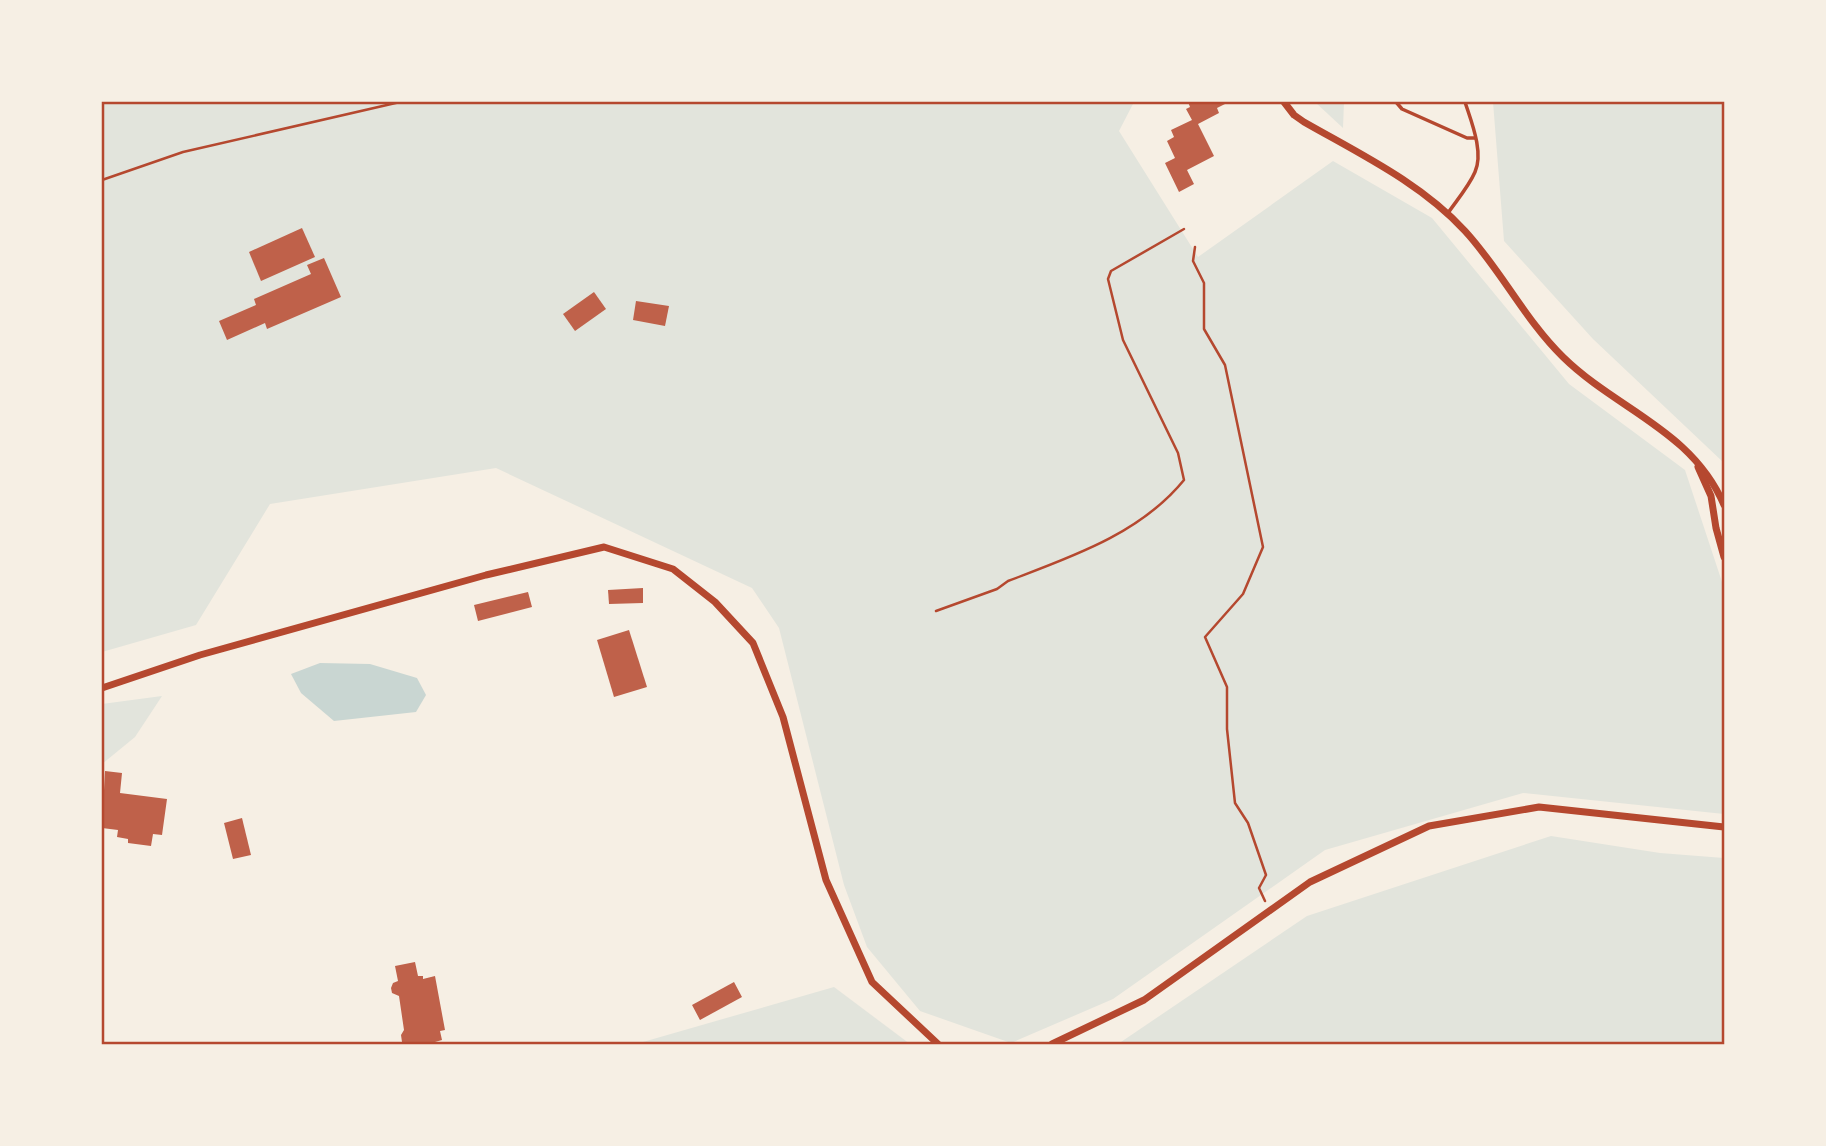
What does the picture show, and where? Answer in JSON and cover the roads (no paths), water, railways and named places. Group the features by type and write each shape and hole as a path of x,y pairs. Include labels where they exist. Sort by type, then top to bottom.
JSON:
{"street":[{"path":"1284,102 1294,115 1304,122 1412,184 1448,213 1495,267 1562,356 1590,380 1675,439 1709,476 1724,505"},
{"path":"1694,457 1711,496 1724,556"},
{"path":"102,688 200,655 486,575 604,547 673,569 715,602 753,643 783,717 825,880 872,982 938,1045"},
{"path":"1052,1045 1144,1000 1310,881 1429,826 1539,807 1724,827"}],"lane":[{"path":"1396,102 1402,109 1467,138 1475,138"},
{"path":"1448,213 1476,170 1478,159 1465,102"}]}
